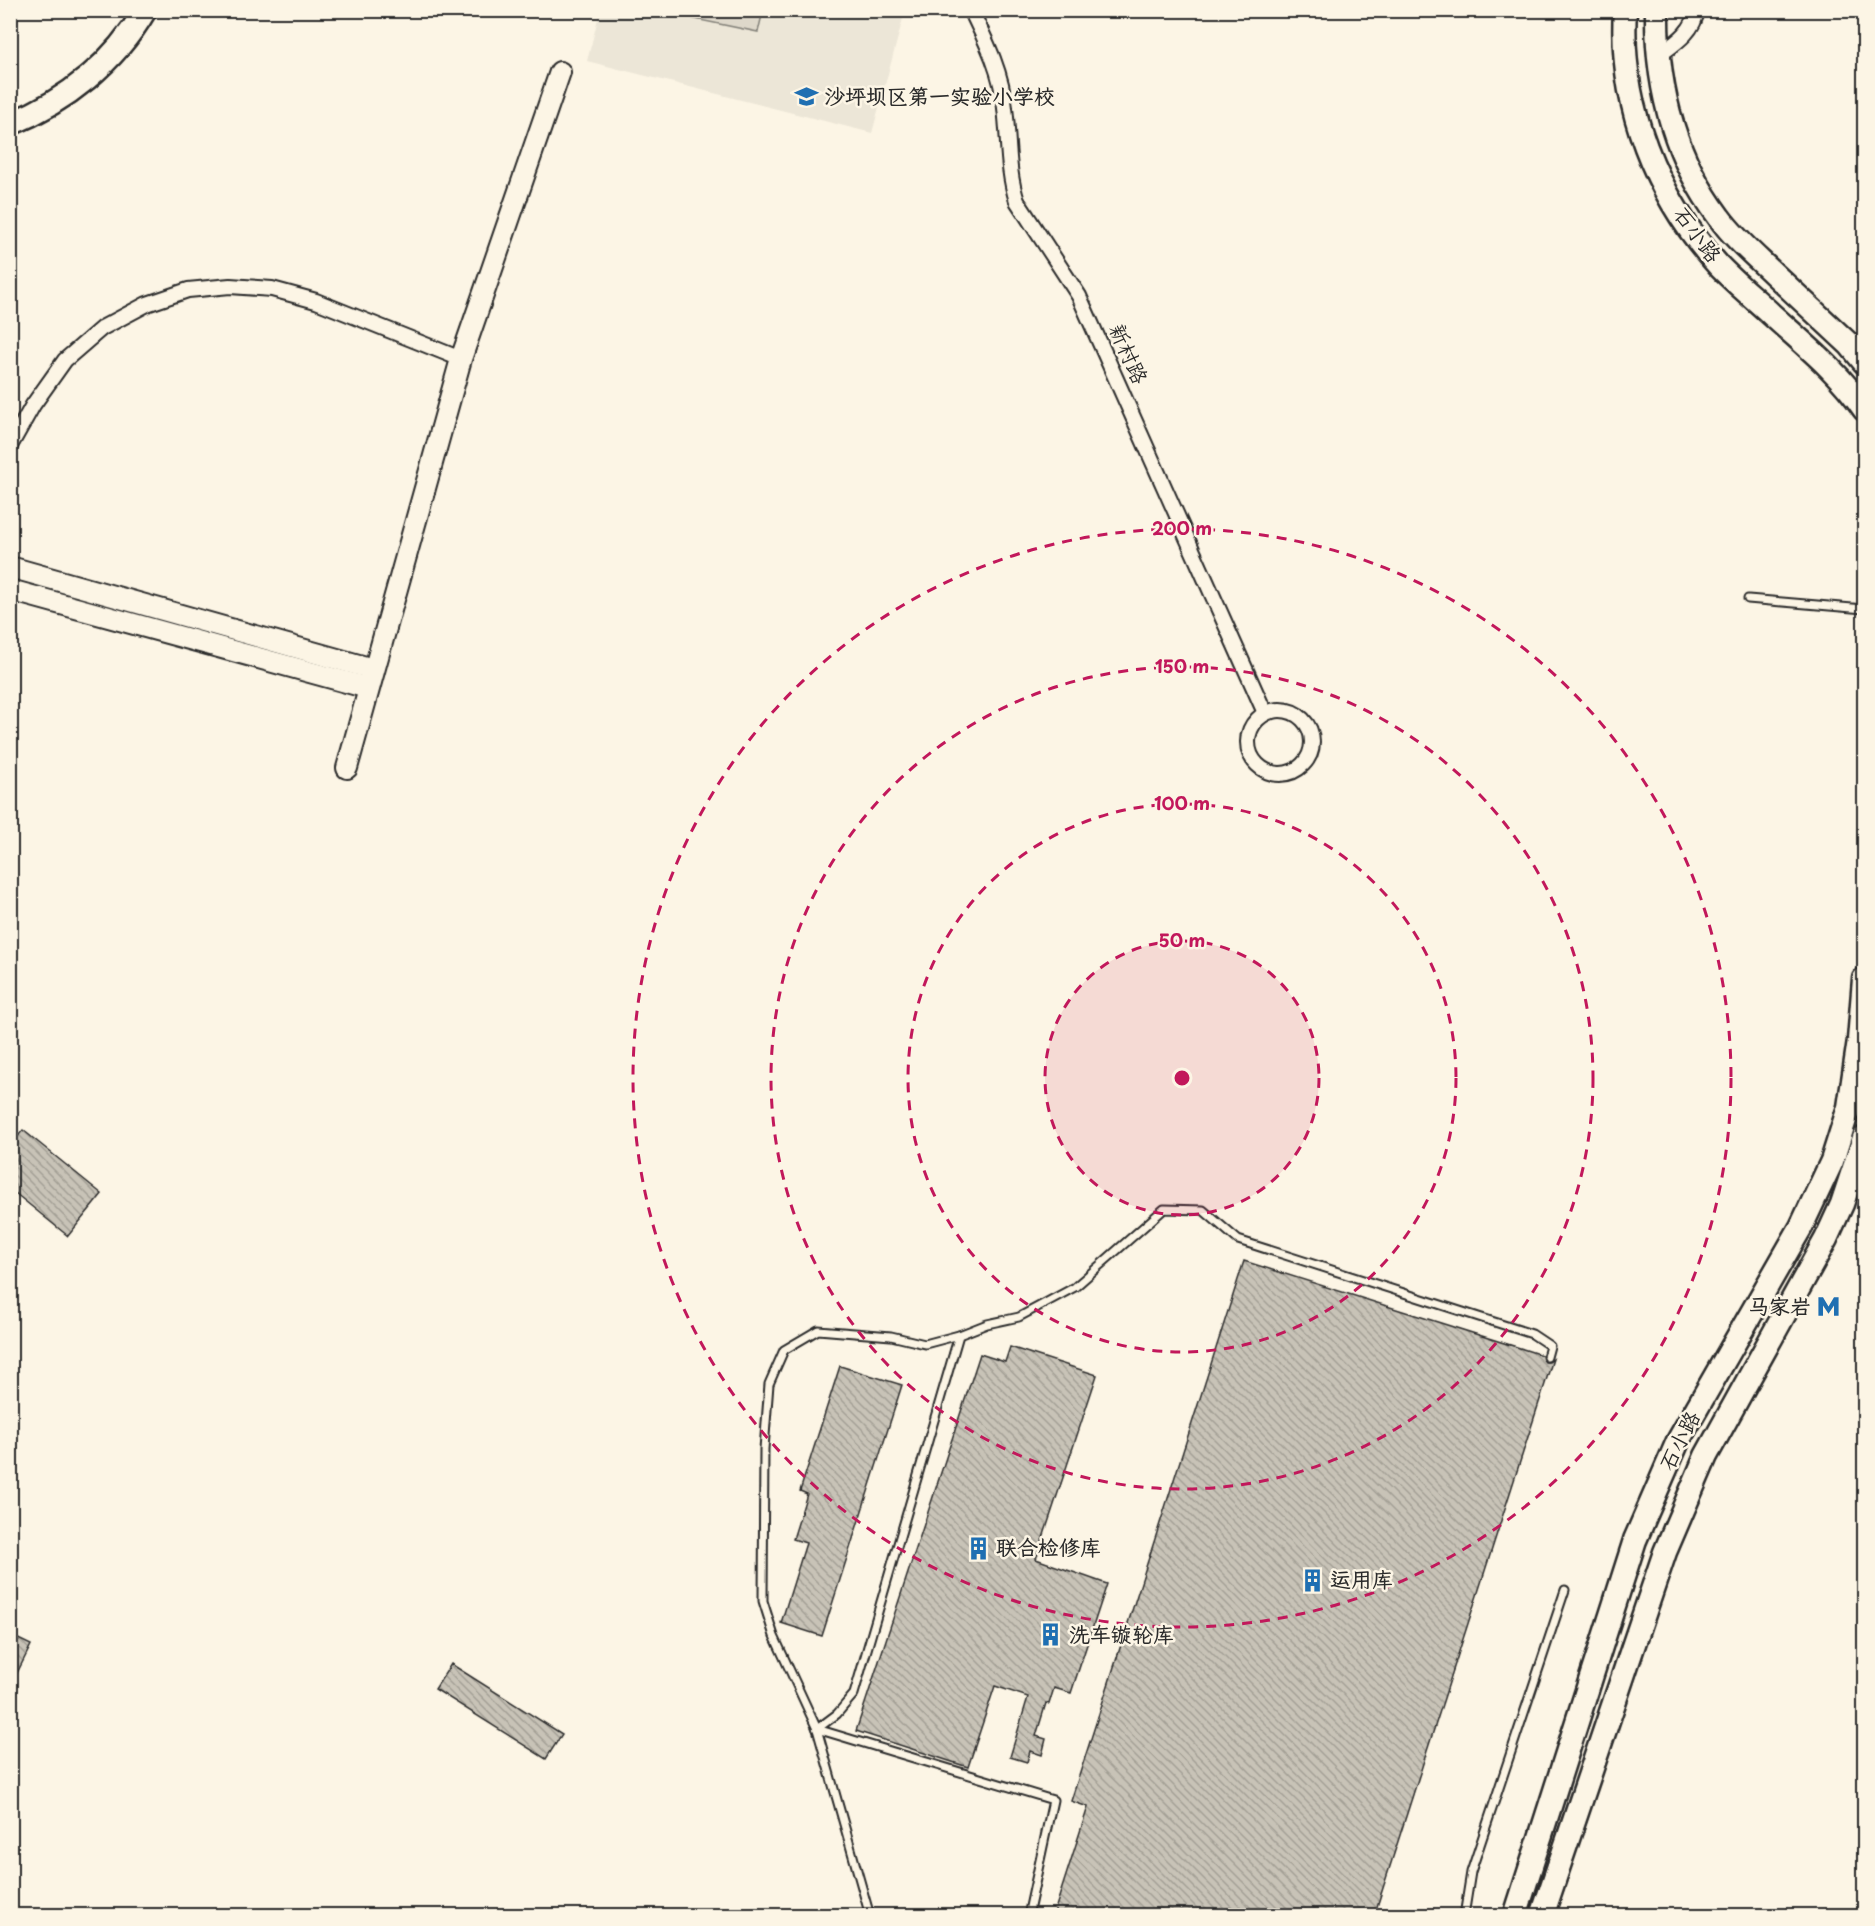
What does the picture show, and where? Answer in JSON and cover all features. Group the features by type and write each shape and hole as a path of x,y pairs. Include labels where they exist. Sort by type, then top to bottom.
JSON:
{"main road":[{"path":"10,109 63,81 94,54 118,27 128,10"},
{"path":"10,124 30,116 71,92 95,72 131,34 145,10"},
{"name":"石小路","path":"1625,10 1630,96 1638,130 1655,171 1674,205 1694,236 1719,266 1826,365 1864,409"},
{"name":"石小路","path":"1657,10 1658,56 1663,92 1672,127 1685,160 1707,201 1742,244 1850,345 1864,362"},
{"name":"石小路","path":"1515,1916 1635,1540 1655,1492 1678,1441 1801,1227 1832,1161 1851,1096 1864,979"},
{"name":"石小路","path":"1542,1916 1665,1552 1684,1505 1706,1456 1826,1239 1842,1204 1864,1138"}],"street":[{"name":"新村路","path":"971,10 992,56 1001,83 1011,183 1017,201 1079,296 1265,713"},
{"path":"1658,56 1683,37 1696,16 1697,10"},
{"path":"347,768 461,359 560,72"},
{"path":"10,446 33,405 65,360 102,328 147,303 188,290 230,286 272,289 316,301 461,359"},
{"path":"10,567 371,679"},
{"path":"10,590 371,679"},
{"path":"1275,710 1295,713 1310,728 1312,748 1308,758 1291,772 1281,774 1270,772 1260,767 1253,759 1248,738 1257,719 1265,713 1275,710"}],"lane":[{"path":"1748,599 1864,609"},
{"path":"870,1916 817,1729 774,1636 763,1601 764,1449 769,1384 783,1350 818,1330 891,1336 925,1344 959,1335 987,1324 1019,1317 1075,1287 1164,1209 1203,1210 1238,1240 1532,1334 1550,1346 1547,1357"},
{"path":"817,1729 837,1714 854,1694 959,1335"},
{"path":"1464,1916 1471,1872 1565,1590"},
{"path":"817,1729 1053,1800 1028,1916"}],"shaded area":[{"path":"672,10 763,11 758,32 671,14"},
{"name":"沙坪坝区第一实验小学校","path":"600,11 905,11 872,133 587,61"}],"building":[{"path":"23,1130 102,1194 68,1236 10,1189 10,1146"},
{"name":"运用库","path":"1244,1261 1542,1355 1545,1362 1553,1359 1374,1916 1053,1916 1088,1807 1071,1801"},
{"name":"联合检修库","path":"1010,1347 1097,1375 1036,1559 1107,1584 1071,1693 1054,1688 1049,1704 1046,1703 1036,1736 1046,1739 1042,1755 1030,1751 1027,1762 1010,1757 1028,1697 995,1686 968,1767 856,1731 980,1354 1005,1362"},
{"path":"840,1366 902,1385 822,1636 781,1623 806,1543 793,1539 807,1494 800,1491"},
{"path":"10,1635 31,1645 10,1687"},
{"path":"451,1664 562,1734 546,1759 435,1689"}],"place":[{"name":"沙坪坝区第一实验小学校","path":"806,97"},
{"name":"马家岩","path":"1829,1307"},
{"name":"联合检修库","path":"978,1548"},
{"name":"运用库","path":"1312,1580"},
{"name":"洗车镟轮库","path":"1051,1635"}]}
